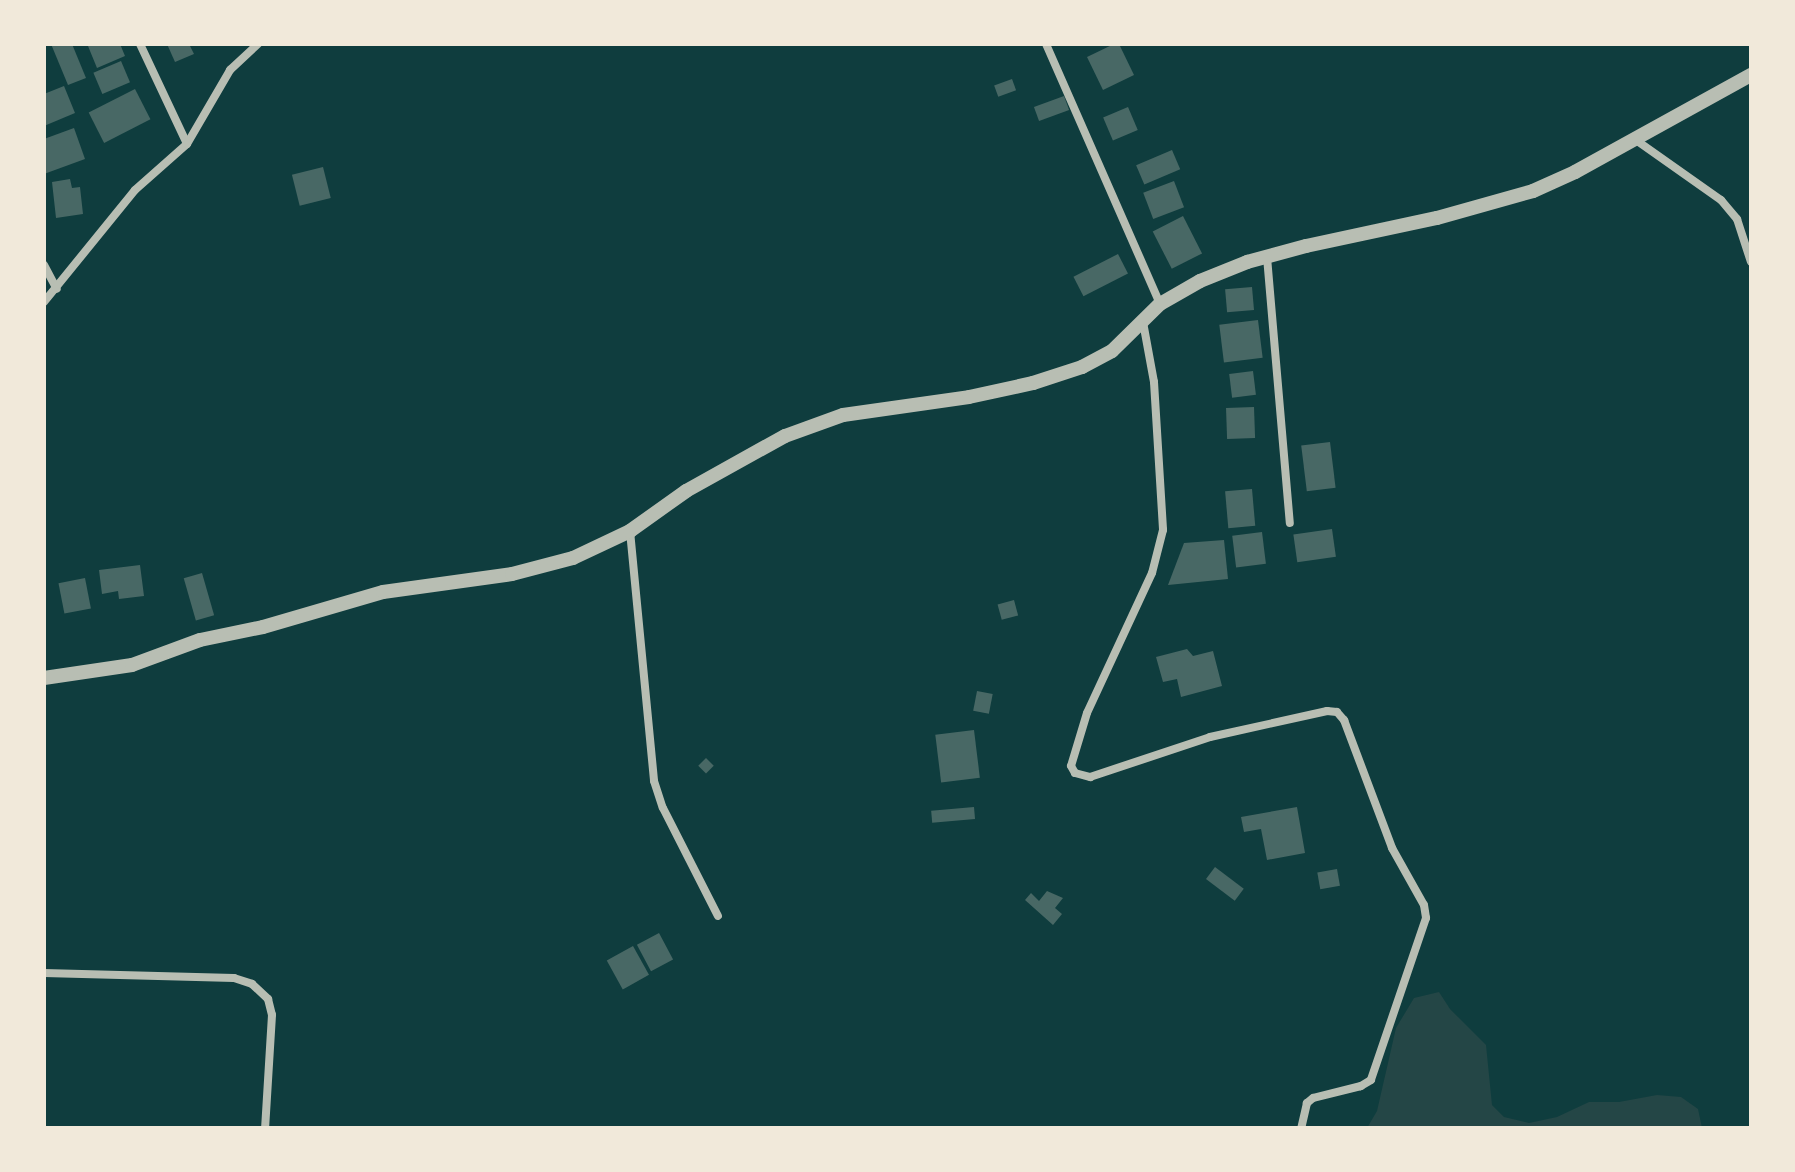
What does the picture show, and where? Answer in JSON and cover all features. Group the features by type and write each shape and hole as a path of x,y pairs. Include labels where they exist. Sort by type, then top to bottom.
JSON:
{"street":[{"path":"140,44 187,144"},
{"path":"44,302 135,190 187,144 230,70 258,44"},
{"path":"1046,44 1160,304"},
{"path":"44,678 132,665 200,640 263,627 383,592 544,568 630,531 686,491 785,436 843,415 969,397 1033,383 1082,367 1112,351 1160,304 1200,281 1267,257 1476,209 1533,191 1575,172 1751,75"},
{"path":"1632,138 1721,200 1737,219 1751,262"},
{"path":"1267,257 1290,523"},
{"path":"44,265 57,289"},
{"path":"1143,322 1154,382 1163,530 1152,573 1087,713 1071,766 1075,773 1090,777 1210,737 1327,711 1337,712 1344,720 1392,848 1424,905 1426,918 1371,1080 1361,1086 1313,1098 1307,1103 1301,1128"},
{"path":"630,531 654,781 663,808 718,916"},
{"path":"44,973 234,978 252,984 268,999 272,1015 265,1128"}],"shaded area":[{"path":"1439,992 1450,1009 1486,1045 1492,1105 1504,1117 1529,1123 1557,1117 1589,1102 1619,1102 1657,1095 1681,1097 1698,1109 1702,1128 1367,1128 1377,1111 1396,1028 1414,998"}],"building":[{"path":"51,44 72,44 86,78 68,85"},
{"path":"120,44 125,56 97,68 88,46"},
{"path":"167,44 189,44 194,54 175,62"},
{"path":"1119,44 1134,75 1103,90 1087,57"},
{"path":"121,61 130,82 102,94 93,73"},
{"path":"1012,79 1016,90 998,97 994,85"},
{"path":"64,86 75,113 44,126 44,94"},
{"path":"135,89 150,119 104,143 89,113"},
{"path":"1064,96 1069,110 1039,121 1034,107"},
{"path":"1128,107 1138,130 1113,141 1103,118"},
{"path":"74,128 85,159 44,174 44,139"},
{"path":"1172,150 1180,169 1144,185 1136,165"},
{"path":"323,167 331,198 300,206 292,175"},
{"path":"70,179 72,188 80,187 83,214 56,218 52,182"},
{"path":"1174,181 1184,207 1153,219 1143,193"},
{"path":"1183,216 1202,253 1172,269 1153,231"},
{"path":"1118,254 1128,274 1083,296 1073,277"},
{"path":"1252,287 1254,310 1227,312 1225,289"},
{"path":"1258,320 1263,358 1224,362 1219,325"},
{"path":"1253,371 1256,395 1232,398 1229,374"},
{"path":"1254,407 1255,438 1227,439 1226,408"},
{"path":"1330,442 1336,488 1307,491 1301,446"},
{"path":"1252,489 1255,526 1228,528 1225,491"},
{"path":"1332,529 1336,557 1297,562 1293,534"},
{"path":"1262,532 1266,564 1236,567 1232,536"},
{"path":"1224,540 1228,579 1168,585 1184,543"},
{"path":"140,565 144,596 119,599 118,591 102,594 99,570"},
{"path":"202,573 214,615 196,621 184,578"},
{"path":"85,578 91,608 64,614 58,583"},
{"path":"1014,600 1018,615 1002,620 998,604"},
{"path":"1187,649 1193,656 1213,651 1222,686 1181,697 1177,679 1163,682 1156,657"},
{"path":"977,691 993,694 989,714 973,711"},
{"path":"974,730 980,778 941,782 935,735"},
{"path":"706,758 714,766 706,774 698,766"},
{"path":"974,807 975,819 932,823 931,811"},
{"path":"1297,807 1305,853 1267,860 1261,829 1244,832 1241,817"},
{"path":"1215,867 1244,889 1235,901 1206,879"},
{"path":"1337,869 1340,886 1320,889 1317,872"},
{"path":"1047,891 1063,898 1055,908 1062,914 1053,925 1025,900 1031,893 1039,901"},
{"path":"659,933 673,959 651,971 637,945"},
{"path":"633,946 649,975 623,989 607,961"}]}
